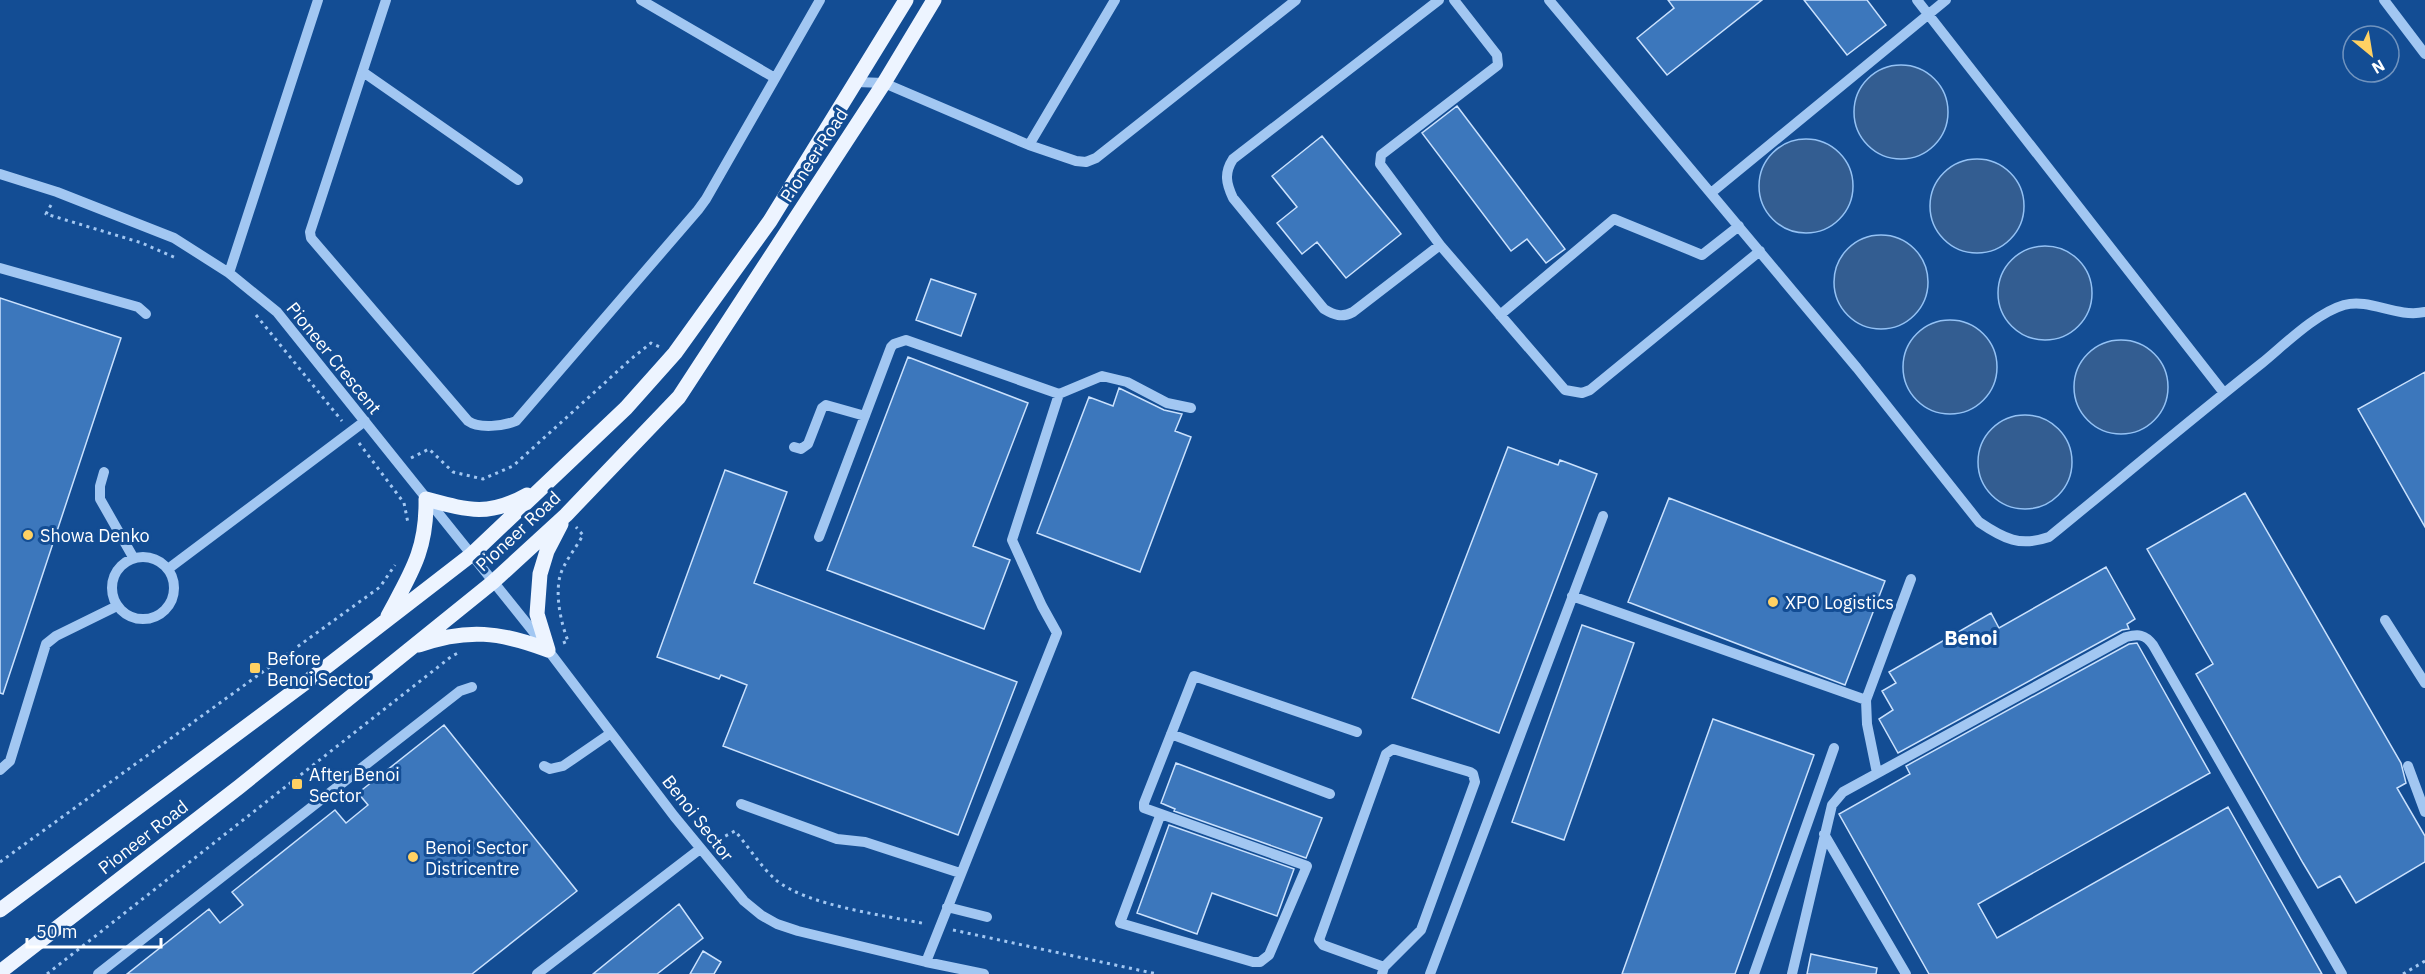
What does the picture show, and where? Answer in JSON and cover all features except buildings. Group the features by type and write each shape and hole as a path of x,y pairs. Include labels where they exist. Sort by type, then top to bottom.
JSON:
{"main road":[{"name":"Pioneer Road","path":"0,910 471,555 626,408 675,353 770,221 906,0"},
{"name":"Pioneer Road","path":"0,972 239,787 492,582 566,515 679,397 884,83 934,0"},
{"path":"385,622 418,557 424,537 426,499 486,511 507,506 555,475"},
{"path":"548,650 537,614 540,574 546,551 566,515"},
{"path":"408,648 443,636 466,633 497,634 548,650"}],"street":[{"path":"229,273 318,0"},
{"path":"386,0 310,232 311,238 468,421 478,425 505,424 516,421 698,210 706,200 820,0"},
{"path":"641,0 775,78"},
{"path":"1029,145 1115,0"},
{"path":"1107,14 1125,0"},
{"path":"856,82 884,83 1029,145 1076,161 1086,162 1096,158 1296,0"},
{"path":"1439,0 1233,159 1227,168 1226,179 1233,198 1324,309 1331,314 1347,315 1353,312 1440,245"},
{"path":"1454,0 1497,55 1498,65 1381,155 1379,160 1383,170 1440,245 1559,384 1573,393 1590,390 1760,251"},
{"path":"1917,0 2224,393"},
{"path":"1711,193 1946,0"},
{"path":"2384,0 2425,54"},
{"path":"1556,2 1857,368 1979,522 2002,538 2032,543 2049,537 2224,393 2330,311 2343,306 2365,304 2403,314 2425,312"},
{"path":"363,72 518,180"},
{"name":"Pioneer Crescent","path":"0,174 57,192 174,238 229,273 277,312 471,555"},
{"path":"1500,315 1614,219 1702,255 1739,226"},
{"path":"0,268 138,307 146,314"},
{"path":"819,537 891,347 901,341 906,340 1059,394 1102,376 1127,382 1167,403 1191,408"},
{"path":"926,962 1057,633 1012,540 1059,394"},
{"path":"794,447 801,449 808,444 822,408 826,405 865,416"},
{"path":"168,569 365,421"},
{"path":"104,472 100,486 100,499 133,557"},
{"path":"1430,974 1603,516"},
{"name":"Benoi Sector","path":"471,555 548,650 700,849 744,901 761,915 777,924 926,962 984,974"},
{"path":"146,556 159,560 168,569 174,582 174,596 167,609 155,617 141,620 127,616 117,606 112,596 111,584 115,572 133,557 146,556"},
{"path":"1876,773 1867,724 1866,700 1911,579"},
{"path":"1572,596 1866,700"},
{"path":"0,770 10,761 46,644 56,636 117,606"},
{"path":"2385,620 2425,683"},
{"path":"1792,974 1832,805 1843,792 2126,637 2137,634 2147,637 2342,974"},
{"path":"1160,816 1120,923 1253,962 1265,960 1307,866 1145,810 1144,803 1194,676 1357,732"},
{"path":"98,974 460,691 472,687"},
{"path":"544,765 550,770 563,766 611,733"},
{"path":"1171,734 1330,795"},
{"path":"1754,974 1834,748"},
{"path":"1393,749 1470,772 1475,782 1421,930 1383,971 1323,945 1319,940 1386,754 1393,749"},
{"path":"2408,766 2425,812"},
{"path":"741,804 837,839 865,842 960,873"},
{"path":"1824,834 1906,974"},
{"path":"537,974 700,849"},
{"path":"947,907 987,917"}],"path":[{"path":"57,192 46,214 142,243 179,259"},
{"path":"249,309 265,324 404,503 409,532"},
{"path":"399,465 429,449 453,472 483,479 513,466 651,343 675,353"},
{"path":"548,650 568,641 562,627 559,585 561,574 583,535 566,515"},
{"path":"0,862 380,587 400,558"},
{"path":"47,974 452,656 470,648"},
{"path":"700,849 735,831 774,879 792,891 818,901 1157,974"},
{"path":"2403,974 2425,961"}],"water":[{"path":"1901,65 1919,69 1934,79 1944,94 1948,112 1944,130 1934,145 1919,155 1901,159 1883,155 1868,145 1858,130 1854,112 1858,94 1868,79 1883,69"},
{"path":"1806,139 1824,143 1839,153 1849,168 1853,186 1849,204 1839,219 1824,229 1806,233 1788,229 1773,219 1763,204 1759,186 1763,168 1773,153 1788,143"},
{"path":"1977,159 1995,163 2010,173 2020,188 2024,206 2020,224 2010,239 1995,249 1977,253 1959,249 1944,239 1934,224 1930,206 1934,188 1944,173 1959,163"},
{"path":"1881,235 1899,239 1914,249 1924,264 1928,282 1924,300 1914,315 1899,325 1881,329 1863,325 1848,315 1838,300 1834,282 1838,264 1848,249 1863,239"},
{"path":"2045,246 2063,250 2078,260 2088,275 2092,293 2088,311 2078,326 2063,336 2045,340 2027,336 2012,326 2002,311 1998,293 2002,275 2012,260 2027,250"},
{"path":"1950,320 1968,324 1983,334 1993,349 1997,367 1993,385 1983,400 1968,410 1950,414 1932,410 1917,400 1907,385 1903,367 1907,349 1917,334 1932,324"},
{"path":"2121,340 2139,344 2154,354 2164,369 2168,387 2164,405 2154,420 2139,430 2121,434 2103,430 2088,420 2078,405 2074,387 2078,369 2088,354 2103,344"},
{"path":"2025,415 2043,419 2058,429 2068,444 2072,462 2068,480 2058,495 2043,505 2025,509 2007,505 1992,495 1982,480 1978,462 1982,444 1992,429 2007,419"}],"place":[{"name":"Showa Denko","path":"28,535"},
{"name":"XPO Logistics","path":"1773,602"},
{"name":"Before Benoi Sector","path":"255,668"},
{"name":"After Benoi Sector","path":"297,784"},
{"name":"Benoi Sector Districentre","path":"413,857"}],"district":[{"name":"Benoi","path":"1971,637"}]}
